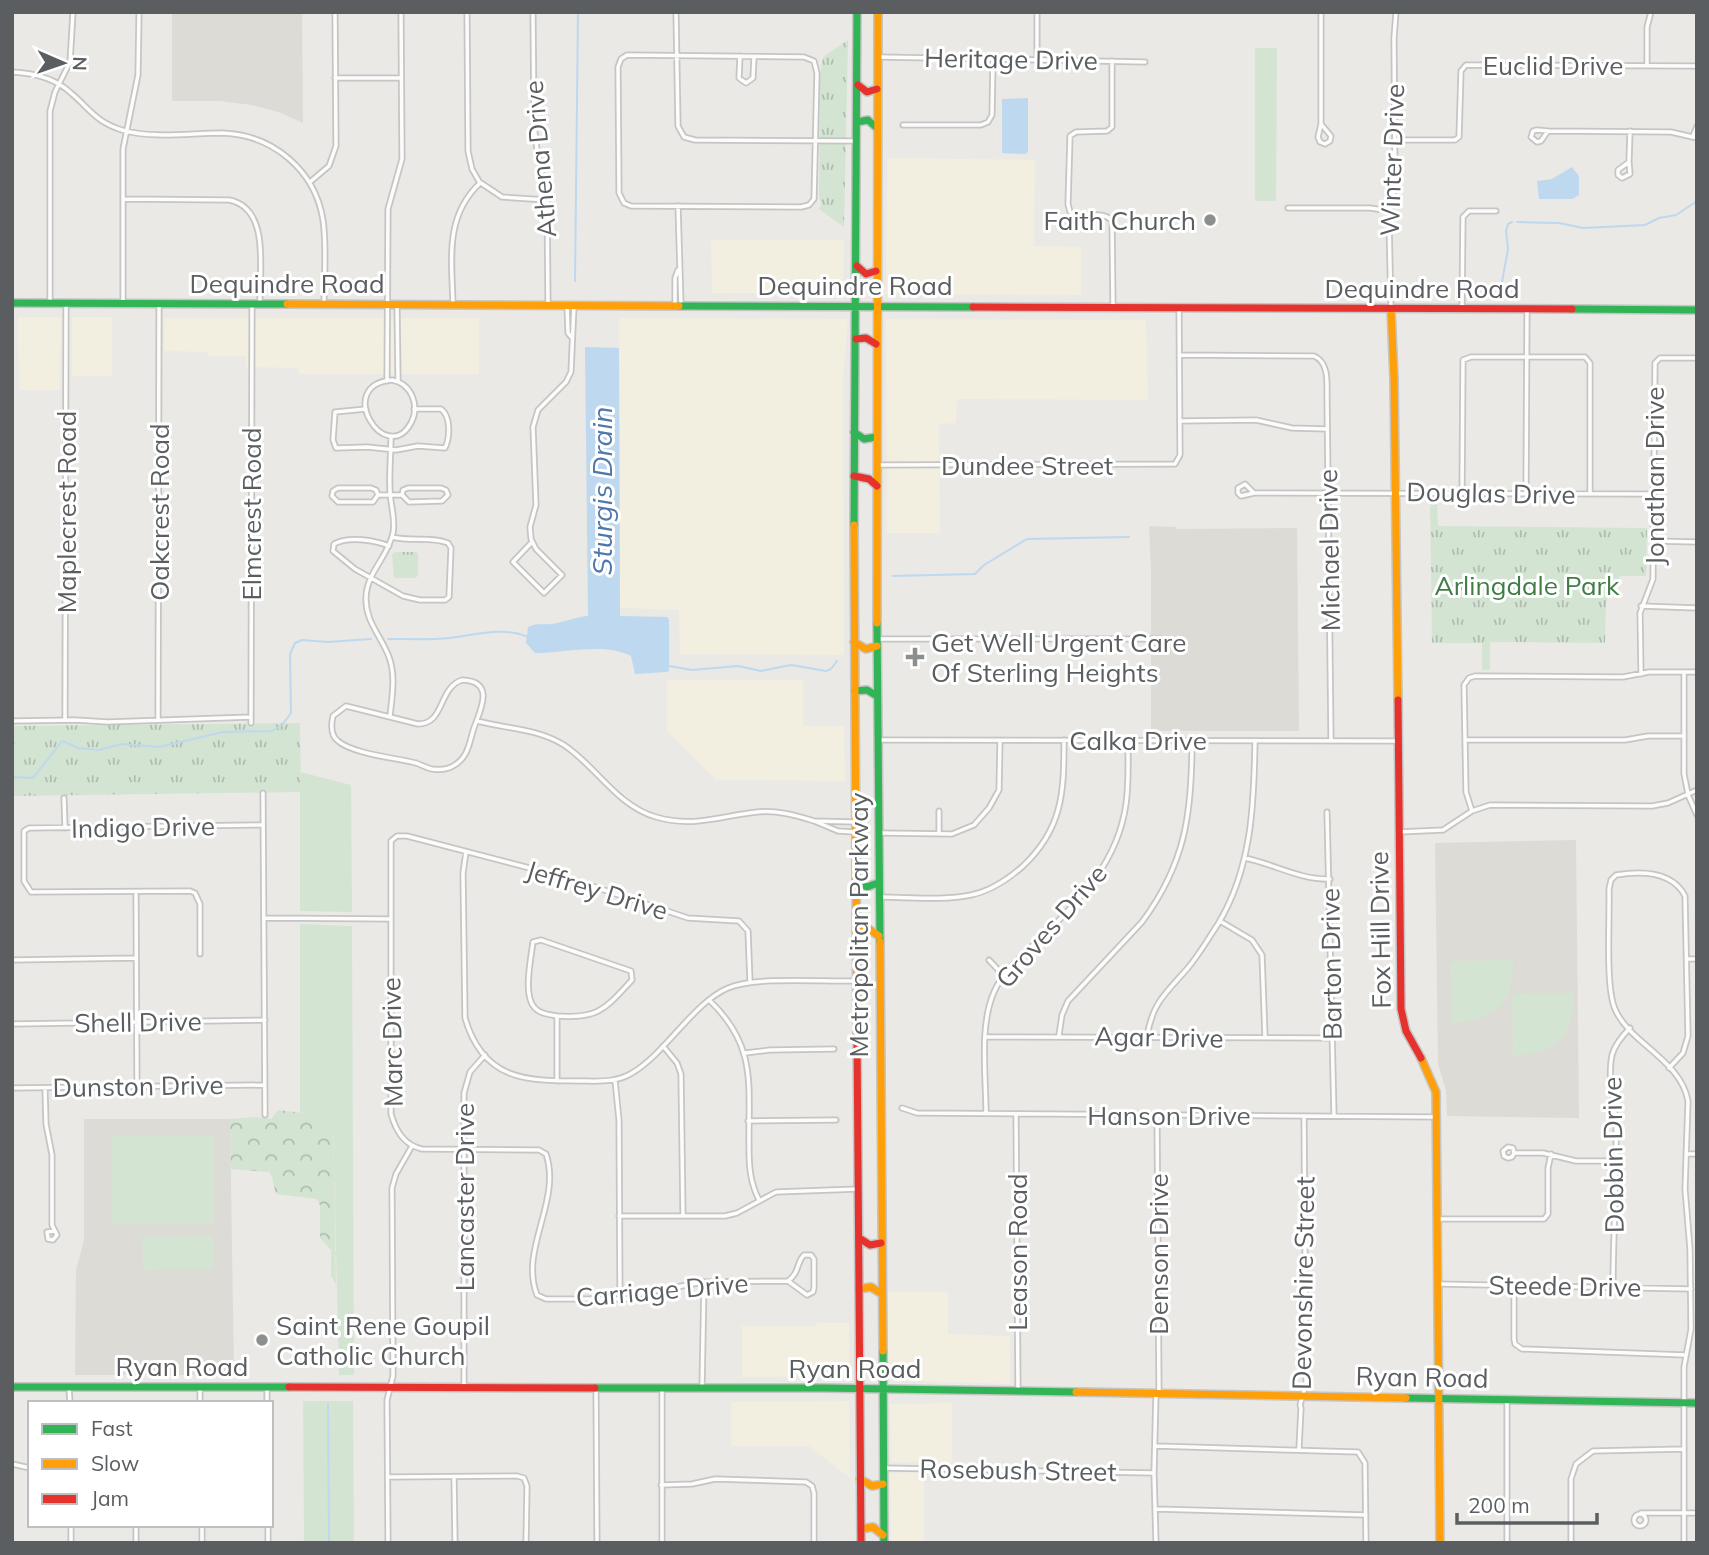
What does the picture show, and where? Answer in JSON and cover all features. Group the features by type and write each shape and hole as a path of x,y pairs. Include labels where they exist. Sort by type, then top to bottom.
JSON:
{"main road":[{"name":"Metropolitan Parkway","path":"857,12 854,642 861,1543"},
{"name":"Metropolitan Parkway","path":"878,12 876,437 883,1539"},
{"path":"857,83 867,92 877,89"},
{"path":"857,122 868,120 877,128"},
{"path":"856,264 860,271 866,274 876,271"},
{"name":"Dequindre Road","path":"12,303 1697,310"},
{"name":"Fox Hill Drive","path":"1391,309 1401,1017 1408,1037 1433,1079 1436,1092 1440,1543"},
{"path":"856,339 866,338 876,344"},
{"path":"854,432 864,439 876,437"},
{"path":"854,476 869,480 877,486"},
{"path":"854,642 866,649 877,642"},
{"path":"855,691 867,690 877,696"},
{"path":"856,880 867,887 878,883"},
{"path":"856,930 867,928 879,936"},
{"path":"859,1238 870,1245 881,1243"},
{"path":"859,1289 871,1287 882,1294"},
{"name":"Ryan Road","path":"12,1387 883,1389 1697,1403"},
{"path":"860,1479 872,1486 883,1484"},
{"path":"861,1529 873,1527 883,1539"}],"street":[{"path":"50,303 50,111 52,100 72,55 73,12"},
{"path":"123,305 123,149 138,75 139,12"},
{"path":"310,182 326,171 334,156 335,12"},
{"path":"393,381 388,304 388,209 402,164 401,12"},
{"path":"467,12 468,151 472,169 481,183 502,197 547,200"},
{"name":"Athena Drive","path":"533,12 534,125 547,200 548,305"},
{"path":"676,12 678,126 684,137 695,140 857,141"},
{"path":"1037,12 1037,60"},
{"path":"1321,12 1321,124 1318,137 1325,145 1331,136 1321,124"},
{"name":"Winter Drive","path":"1391,309 1389,256 1395,185 1396,12"},
{"path":"1647,65 1647,27 1651,12"},
{"path":"627,55 678,55 804,57 814,61 817,74 816,192 811,203 801,206 631,206 624,203 619,192 618,67 627,55"},
{"path":"740,56 739,78 746,83 753,78 754,57"},
{"name":"Heritage Drive","path":"878,57 1145,62"},
{"path":"903,125 981,125 988,122 992,111 993,59"},
{"path":"1112,61 1112,127 1107,131 1076,132 1070,136 1068,204 1074,215 1104,215 1112,221 1113,307"},
{"name":"Euclid Drive","path":"1395,140 1455,140 1460,137 1461,71 1466,65 1697,65"},
{"path":"12,72 40,76 60,85 71,92 97,119 126,131 233,134 259,140 285,155 310,182 319,204 324,226 324,305"},
{"path":"335,78 401,78"},
{"path":"1548,131 1539,142 1531,139 1531,133 1535,130 1678,132 1695,137 1697,126"},
{"path":"1629,131 1629,162 1629,176 1619,177 1619,168 1629,162"},
{"path":"453,305 454,224 463,202 481,183"},
{"name":"Elmcrest Road","path":"123,199 229,200 246,206 254,215 258,229 251,723"},
{"path":"678,206 678,271 675,278 678,306"},
{"path":"1287,208 1370,208 1391,211"},
{"path":"1462,309 1464,215 1471,211 1496,211"},
{"name":"Maplecrest Road","path":"65,719 66,304"},
{"name":"Oakcrest Road","path":"158,720 159,304"},
{"path":"393,381 397,304"},
{"path":"532,542 513,562 544,593 562,575 532,542 530,527 536,505 534,424 538,410 569,376 572,367 572,338 569,332 571,305"},
{"path":"1179,308 1180,421 1256,420 1292,428 1328,429"},
{"path":"1526,494 1527,309"},
{"name":"Michael Drive","path":"1179,355 1314,356 1322,360 1327,384 1331,741"},
{"path":"1462,493 1462,366 1465,359 1585,357 1589,359 1590,494"},
{"name":"Jonathan Drive","path":"1640,674 1641,606 1653,583 1655,363 1657,360 1697,358"},
{"path":"393,381 410,391 415,409 408,427 391,436 374,428 366,409 367,397 372,387 393,381"},
{"path":"366,409 335,412 334,446 339,449 367,447 391,450 413,446 442,449 447,446 445,411 415,409"},
{"name":"Dundee Street","path":"877,465 1166,466 1177,463 1180,455 1180,421"},
{"path":"390,716 393,679 390,661 366,610 366,593 370,577 392,537 394,518 390,495 391,436"},
{"name":"Douglas Drive","path":"1254,493 1245,484 1238,488 1241,496 1254,493 1395,492 1654,494"},
{"path":"338,488 371,488 376,490 378,495 376,501 371,502 338,502 331,496 338,488"},
{"path":"378,495 402,495 409,502 442,502 448,495 446,490 441,488 408,488 403,490 402,495"},
{"path":"389,545 365,540 340,541 334,544 333,551 335,555 370,577 414,600 442,600 449,597 449,543 392,537"},
{"path":"1654,541 1697,542"},
{"path":"1641,606 1697,608"},
{"path":"877,642 1161,639"},
{"path":"1684,672 1684,779 1697,815"},
{"path":"1472,811 1466,795 1464,685 1467,679 1475,676 1623,677 1697,672"},
{"path":"468,681 479,686 484,695 484,704 465,755 457,764 441,770 394,760 345,745 332,733 333,716 346,706 390,716 427,724 433,719 451,685 468,681"},
{"path":"12,721 65,719 108,722 251,717"},
{"path":"477,721 533,730 553,739 576,753 626,802 653,817 686,822 768,812 796,815 829,828 855,832"},
{"path":"1465,740 1625,740 1648,736 1684,736"},
{"name":"Calka Drive","path":"878,740 1398,741"},
{"path":"878,833 952,834 978,821 994,802 1000,783 1000,740"},
{"path":"878,897 945,898 974,894 996,886 1016,872 1037,852 1056,820 1063,795 1064,740"},
{"name":"Groves Drive","path":"985,1114 985,1037 988,1008 1003,975 1084,895 1109,859 1121,830 1126,805 1128,740"},
{"path":"1059,1036 1062,1015 1068,1001 1142,922 1170,874 1183,838 1190,806 1192,740"},
{"path":"1147,1037 1150,1019 1157,1003 1189,967 1220,921 1245,858 1254,792 1255,740"},
{"path":"1399,832 1443,830 1472,811 1495,805 1652,806 1668,803 1697,790"},
{"path":"263,793 265,1115"},
{"path":"64,797 65,828"},
{"path":"939,811 939,834"},
{"name":"Barton Drive","path":"1328,812 1334,1116"},
{"path":"814,821 855,822"},
{"path":"829,828 830,822"},
{"name":"Indigo Drive","path":"136,892 31,892 24,881 24,831 29,828 263,825"},
{"name":"Jeffrey Drive","path":"393,838 407,836 568,878 688,918 739,921 748,930 750,982"},
{"name":"Marc Drive","path":"393,838 390,851 391,1114 397,1131 412,1146"},
{"path":"466,852 463,873 464,1010 472,1038 498,1068 512,1075 533,1080 615,1080 636,1070 709,1000 725,989 750,982 856,981"},
{"path":"1245,858 1300,876 1330,879"},
{"path":"1669,1068 1680,1057 1687,1042 1686,901 1679,886 1667,877 1657,874 1619,874 1613,878 1609,889 1612,999 1618,1015 1680,1080 1687,1095 1685,1189 1691,1334 1686,1355 1684,1403 1684,1543"},
{"path":"136,1086 136,892 195,893 200,904 200,954"},
{"path":"264,918 391,919"},
{"path":"1220,921 1252,940 1262,955 1265,1038"},
{"path":"536,940 631,971 632,980 600,1012 586,1016 557,1016 538,1010 530,999 529,967 533,942 536,940"},
{"path":"12,960 136,958"},
{"path":"1687,959 1697,959"},
{"path":"989,960 1003,975"},
{"path":"709,1000 732,1024 745,1053 748,1073 750,1176 759,1200"},
{"path":"557,1016 557,1081"},
{"name":"Shell Drive","path":"12,1024 265,1020"},
{"name":"Dobbin Drive","path":"1613,1288 1616,1161 1612,1057 1618,1042 1630,1028"},
{"name":"Agar Drive","path":"985,1037 1333,1038"},
{"path":"663,1046 677,1063 681,1074 683,1216"},
{"path":"745,1053 834,1049"},
{"name":"Lancaster Drive","path":"464,1387 464,1089 470,1072 485,1055"},
{"path":"615,1080 618,1096 620,1300"},
{"name":"Dunston Drive","path":"12,1088 265,1085"},
{"path":"45,1088 46,1124 52,1154 52,1225 56,1237 51,1240 46,1235 52,1225"},
{"name":"Hanson Drive","path":"902,1108 917,1113 1437,1117"},
{"name":"Leason Road","path":"1016,1114 1018,1391"},
{"name":"Denson Drive","path":"1156,1543 1154,1473 1157,1393 1157,1115"},
{"name":"Devonshire Street","path":"1299,1448 1300,1405 1306,1384 1304,1116"},
{"path":"748,1121 836,1120"},
{"path":"388,1543 387,1400 393,1376 392,1188 396,1174 412,1146 430,1150 464,1150"},
{"name":"Carriage Drive","path":"464,1150 539,1150 546,1154 548,1196 533,1268 537,1294 546,1299 620,1300 704,1282 788,1281 807,1295 813,1292 814,1259 811,1255 801,1257 797,1273 788,1281"},
{"path":"1514,1153 1550,1154 1576,1161 1616,1161"},
{"path":"1438,1219 1544,1219 1548,1214 1550,1154"},
{"path":"1687,1154 1697,1154"},
{"path":"619,1216 729,1215 784,1190 858,1189"},
{"path":"48,1231 55,1231"},
{"path":"702,1388 704,1282"},
{"name":"Steede Drive","path":"1439,1284 1691,1289"},
{"path":"1514,1284 1514,1339 1515,1344 1522,1349 1686,1355"},
{"path":"267,1386 267,1401"},
{"path":"69,1387 69,1401"},
{"path":"200,1387 200,1401"},
{"path":"596,1388 597,1543"},
{"path":"662,1388 662,1543"},
{"path":"1507,1400 1507,1543"},
{"path":"1156,1446 1351,1450 1362,1455 1366,1463 1366,1543"},
{"path":"1571,1543 1571,1479 1576,1464 1588,1454 1598,1450 1684,1449"},
{"name":"Rosebush Street","path":"883,1468 1154,1473"},
{"path":"388,1477 524,1478 527,1486 526,1543"},
{"path":"454,1477 455,1543"},
{"path":"661,1485 715,1479 795,1480 809,1483 814,1493 814,1543"},
{"path":"1156,1509 1366,1515"},
{"path":"1652,1515 1640,1526 1635,1523 1634,1517 1641,1513 1697,1513"},
{"path":"1641,1513 1646,1517 1645,1523"}],"shaded area":[{"path":"172,12 302,12 303,123 281,113 252,105 220,101 172,101"},
{"path":"887,158 1035,160 1034,246 1081,247 1081,295 886,294"},
{"path":"711,240 844,240 843,293 712,293"},
{"path":"18,317 61,317 60,390 19,390"},
{"path":"72,317 112,317 112,376 72,376"},
{"path":"164,318 479,318 479,374 299,374 298,368 246,367 246,356 208,356 207,352 164,351"},
{"path":"619,318 848,319 843,379 844,655 680,654 679,610 620,608"},
{"path":"886,319 1146,320 1148,400 957,399 956,423 939,424 940,533 887,533"},
{"path":"1149,526 1177,529 1297,528 1299,731 1151,731"},
{"path":"667,680 803,680 803,726 844,726 845,781 716,780 667,731"},
{"path":"1576,840 1579,1118 1447,1116 1446,1091 1438,1064 1435,843"},
{"path":"84,1119 230,1119 234,1375 75,1375 76,1270 84,1240"},
{"path":"887,1292 948,1292 948,1334 1010,1336 1010,1384 889,1380"},
{"path":"817,1323 849,1323 850,1376 742,1377 742,1326 816,1326"},
{"path":"849,1401 850,1478 809,1446 731,1446 731,1402"},
{"path":"952,1403 952,1463 891,1462 890,1404"},
{"path":"924,1472 924,1543 891,1543 890,1473"}],"green space":[{"path":"848,40 844,227 819,209 820,75 823,57"},
{"path":"1255,48 1277,48 1276,201 1255,201"},
{"name":"Arlingdale Park","path":"1430,501 1437,501 1438,526 1647,528 1646,576 1620,576 1606,602 1605,643 1490,642 1490,670 1482,670 1482,643 1432,643"},
{"path":"392,554 418,554 418,576 394,578"},
{"path":"300,723 301,792 12,796 12,726"},
{"path":"300,772 351,785 352,912 300,911"},
{"path":"300,924 352,926 354,1375 339,1375 333,1121 300,1112"},
{"path":"1513,960 1510,988 1499,1007 1480,1018 1452,1023 1451,965 1455,961"},
{"path":"1574,993 1570,1021 1559,1040 1540,1051 1513,1056 1512,998 1516,994"},
{"path":"278,1110 328,1116 333,1121 336,1284 331,1276 331,1250 320,1238 320,1205 317,1199 276,1194 269,1172 231,1169 230,1119 271,1119"},
{"path":"112,1135 214,1135 214,1224 112,1224"},
{"path":"213,1236 213,1269 143,1270 142,1237"},
{"path":"303,1401 353,1401 354,1543 304,1543"}],"water":[{"path":"1028,98 1028,152 1002,153 1002,99"},
{"path":"1572,167 1579,176 1579,195 1572,199 1539,199 1537,181 1552,179"},
{"path":"585,347 619,348 620,616 667,617 669,671 666,672 635,674 631,656 621,652 597,649 535,653 526,643 528,627 588,616"}],"waterway":[{"name":"Sturgis Drain","path":"575,281 578,12"},
{"path":"1517,222 1559,223 1583,228 1645,225 1659,218 1676,215 1697,201"},
{"path":"1500,293 1508,249 1506,231 1508,224 1512,222"},
{"path":"893,576 975,574 984,565 1027,539 1129,537"},
{"path":"388,639 442,639 489,632 509,632 528,637"},
{"path":"12,777 33,778 62,741 78,748 99,750 122,744 159,747 223,732 272,731 282,725 291,713 290,654 295,643 302,640 328,642 371,639"},
{"path":"669,666 692,670 738,666 761,671 791,665 826,671 837,661"},
{"path":"328,1404 329,1543"}],"traffic: fast":[{"path":"854,525 857,12"},
{"path":"857,122 868,120 877,128"},
{"path":"12,303 287,304"},
{"path":"679,306 973,307"},
{"path":"1572,309 1697,310"},
{"path":"854,432 864,439 876,437"},
{"path":"877,623 880,942"},
{"path":"855,691 867,690 877,696"},
{"path":"856,880 867,887 878,883"},
{"path":"883,1351 884,1543"},
{"path":"12,1387 289,1387"},
{"path":"595,1388 1076,1392"},
{"path":"1406,1398 1697,1403"}],"traffic: slow":[{"path":"877,623 878,12"},
{"path":"287,304 679,306"},
{"path":"1391,309 1398,700"},
{"path":"854,525 857,1036"},
{"path":"854,642 866,649 877,646"},
{"path":"856,931 867,928 879,936"},
{"path":"880,942 883,1351"},
{"path":"1421,1058 1436,1092 1440,1543"},
{"path":"859,1289 871,1287 882,1294"},
{"path":"1076,1392 1406,1398"},
{"path":"860,1479 872,1486 883,1484"},
{"path":"861,1529 873,1527 883,1535"}],"traffic: jam":[{"path":"858,85 867,92 877,89"},
{"path":"857,266 866,274 876,271"},
{"path":"973,307 1572,309"},
{"path":"856,339 866,338 876,344"},
{"path":"854,476 869,479 877,486"},
{"path":"1398,700 1401,1009 1406,1031 1421,1058"},
{"path":"857,1036 861,1543"},
{"path":"859,1238 870,1245 881,1243"},
{"path":"289,1387 595,1388"}],"place":[{"name":"Faith Church","path":"1210,220"},
{"name":"Get Well Urgent Care Of Sterling Heights","path":"915,657"},
{"name":"Saint Rene Goupil Catholic Church","path":"262,1340"}]}
